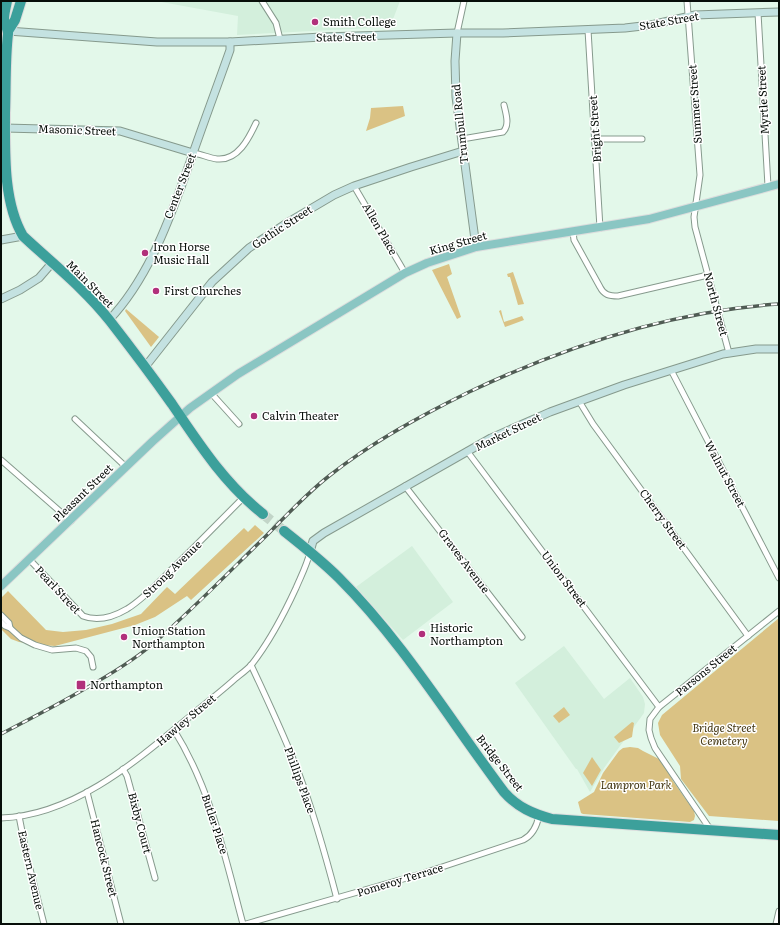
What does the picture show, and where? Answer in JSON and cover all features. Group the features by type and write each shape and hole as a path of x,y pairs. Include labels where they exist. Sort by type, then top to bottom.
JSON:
{"highway":[{"name":"Main Street","path":"7,1 4,19 8,32 3,77 6,166 9,191 16,219 23,236 88,296 109,320 145,367 221,473 243,498 263,514"},
{"name":"Main Street","path":"8,32 15,20 20,1"},
{"path":"284,531 310,552"},
{"name":"Bridge Street","path":"310,552 344,582 392,637 504,792 520,806 539,815 558,820 710,829 779,835"}],"main road":[{"path":"1,41 8,32"},
{"name":"King Street","path":"180,416 238,374 405,273 441,258 476,247 647,220 779,184"},
{"name":"Pleasant Street","path":"1,586 180,416"}],"street":[{"path":"262,1 276,23 280,39"},
{"name":"Trumbull Road","path":"464,1 457,33 455,61 456,97 476,247"},
{"name":"Summer Street","path":"687,1 700,171 695,208"},
{"name":"State Street","path":"8,32 157,42 230,42 457,33 588,30 644,26 688,16 779,12"},
{"name":"Myrtle Street","path":"758,13 768,186"},
{"name":"Bright Street","path":"588,30 600,228"},
{"name":"Center Street","path":"109,320 121,308 150,261 178,195 230,50 230,42"},
{"path":"462,139 503,132 507,123 504,105"},
{"path":"193,153 218,159 226,158 243,147 256,123"},
{"name":"Masonic Street","path":"5,128 120,131 193,153"},
{"path":"595,139 642,139"},
{"name":"Gothic Street","path":"145,367 212,282 248,248 319,203 354,186 411,166 463,151"},
{"name":"Allen Place","path":"354,186 405,273"},
{"name":"North Street","path":"695,208 694,217 696,232 729,353"},
{"path":"573,232 574,240 600,287 603,292 609,296 618,296 708,276"},
{"path":"1,240 23,236"},
{"path":"1,299 20,290 39,278 52,263"},
{"path":"729,353 756,349 779,349"},
{"name":"Market Street","path":"310,552 314,542 324,533 501,433 579,401 671,370 729,353"},
{"name":"Walnut Street","path":"671,370 779,578"},
{"path":"211,393 239,424"},
{"name":"Cherry Street","path":"579,401 593,424 748,636"},
{"path":"75,419 126,467"},
{"name":"Union Street","path":"468,452 659,707"},
{"path":"1,460 71,521"},
{"name":"Graves Avenue","path":"405,486 522,637"},
{"name":"Strong Avenue","path":"89,618 105,618 134,604 198,544 243,498"},
{"name":"Hawley Street","path":"1,818 19,816 56,806 87,792 143,755 251,665 262,650 288,605 308,562 310,552"},
{"name":"Pearl Street","path":"30,559 80,614 89,618"},
{"name":"Parsons Street","path":"710,829 655,748 649,730 650,719 659,707 779,611"},
{"path":"1,614 9,623 10,628"},
{"path":"1,622 24,640 41,648 52,650 76,648 86,651 91,657 93,668"},
{"name":"Phillips Place","path":"251,665 287,743 299,775 317,826 337,899"},
{"name":"Butler Place","path":"174,730 209,802 245,924"},
{"name":"Bixby Court","path":"123,769 127,776 155,878"},
{"name":"Hancock Street","path":"87,792 121,924"},
{"name":"Pomeroy Terrace","path":"245,924 424,873 523,840 533,832 539,815"},
{"name":"Eastern Avenue","path":"19,816 27,857 44,924"},
{"path":"776,924 779,911"}],"shaded area":[{"name":"Smith College","path":"156,1 400,1 390,27 237,35 238,16"},
{"path":"412,546 453,602 403,640 356,587"},
{"path":"564,646 604,699 630,678 643,697 645,704 644,713 604,768 590,792 577,769 515,683"}],"green space":[{"path":"403,106 405,116 366,131 371,108"},
{"path":"449,264 452,274 447,277 461,317 457,319 432,270"},
{"path":"513,272 524,304 518,305 510,277 508,277 507,274"},
{"path":"126,309 159,337 151,347 125,311"},
{"path":"501,310 504,322 522,316 524,320 505,327 499,311"},
{"path":"255,525 264,533 191,600 187,596 155,617 135,625 55,646 19,642 11,639 1,629 1,598 8,591 46,630 63,632 86,630 112,624 141,614 167,587 175,594 244,528 248,532"},
{"name":"Bridge Street Cemetery","path":"779,618 779,821 709,816 681,779 680,766 660,735 658,723 662,715"},
{"path":"564,707 570,715 559,723 553,716"},
{"path":"632,722 634,723 632,737 619,743 614,737"},
{"name":"Lampron Park","path":"623,748 638,748 661,760 673,781 694,811 694,820 690,822 581,813 578,802 594,792 603,773 619,751"},
{"path":"592,757 601,770 592,786 583,773"}],"tunnel":[{"path":"263,514 284,531"}],"railway":[{"path":"1,734 100,680 146,650 197,604 296,505 321,483 362,452 432,410 506,375 543,360 620,333 699,314 779,304"}],"place":[{"name":"Smith College","path":"315,22"},
{"name":"Iron Horse Music Hall","path":"145,253"},
{"name":"First Churches","path":"156,291"},
{"name":"Calvin Theater","path":"254,416"},
{"name":"Historic Northampton","path":"422,634"},
{"name":"Union Station Northampton","path":"124,637"},
{"name":"Northampton","path":"81,685"}]}
